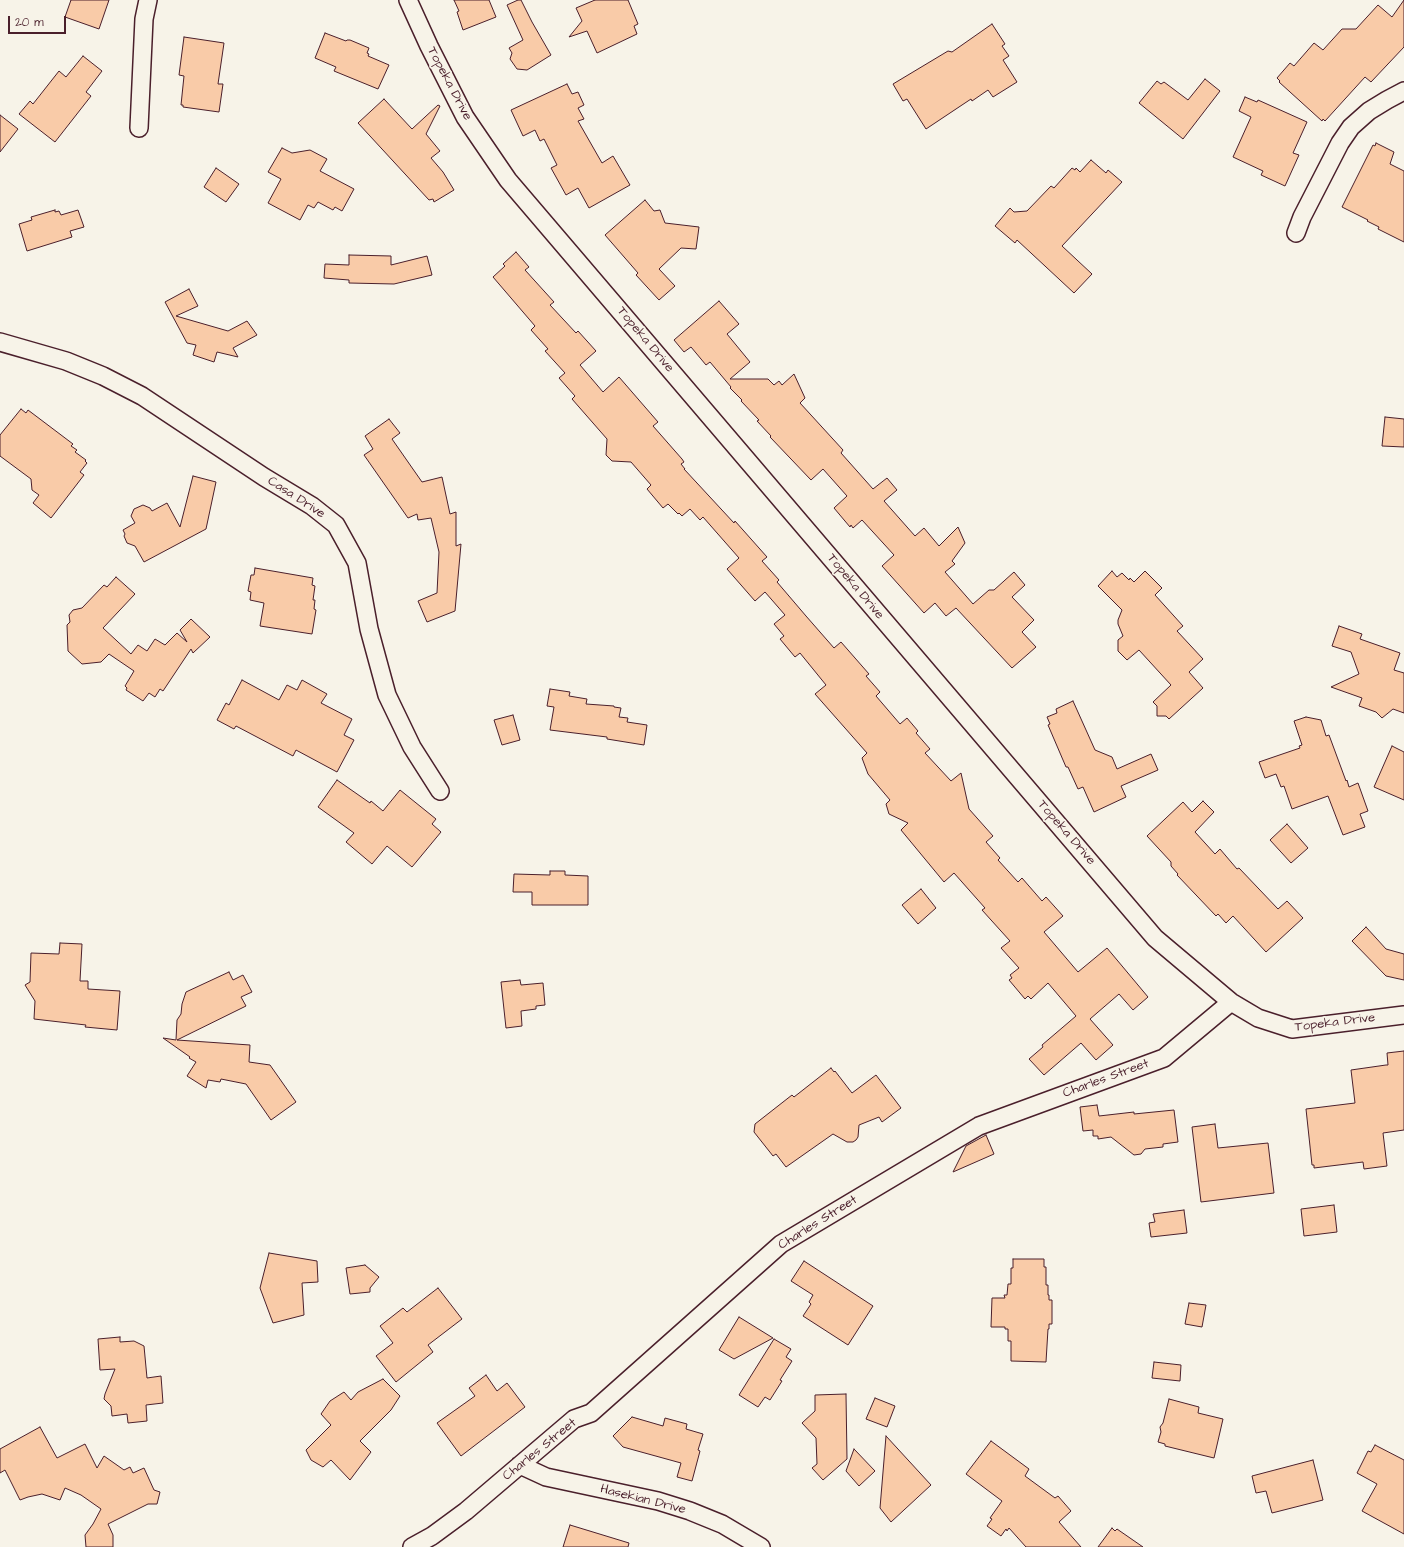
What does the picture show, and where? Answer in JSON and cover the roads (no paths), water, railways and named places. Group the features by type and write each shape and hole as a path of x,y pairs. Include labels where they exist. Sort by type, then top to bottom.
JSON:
{"street":[{"path":"139,128 144,19 148,0"},
{"name":"Topeka Drive","path":"408,0 429,46 465,117 508,180 1155,938 1231,1002 1258,1018 1292,1030 1404,1015"},
{"path":"1296,233 1302,217 1340,143 1351,127 1369,111 1404,91"},
{"name":"Casa Drive","path":"0,342 66,361 103,376 142,396 263,476 312,506 336,525 357,563 369,629 387,695 412,747 440,791"},
{"name":"Charles Street","path":"412,1547 432,1536 466,1511 574,1419 591,1413 781,1244 979,1126 1164,1058 1231,1002"},
{"name":"Hasekian Drive","path":"520,1465 546,1477 658,1501 690,1511 722,1524 761,1547"}]}
